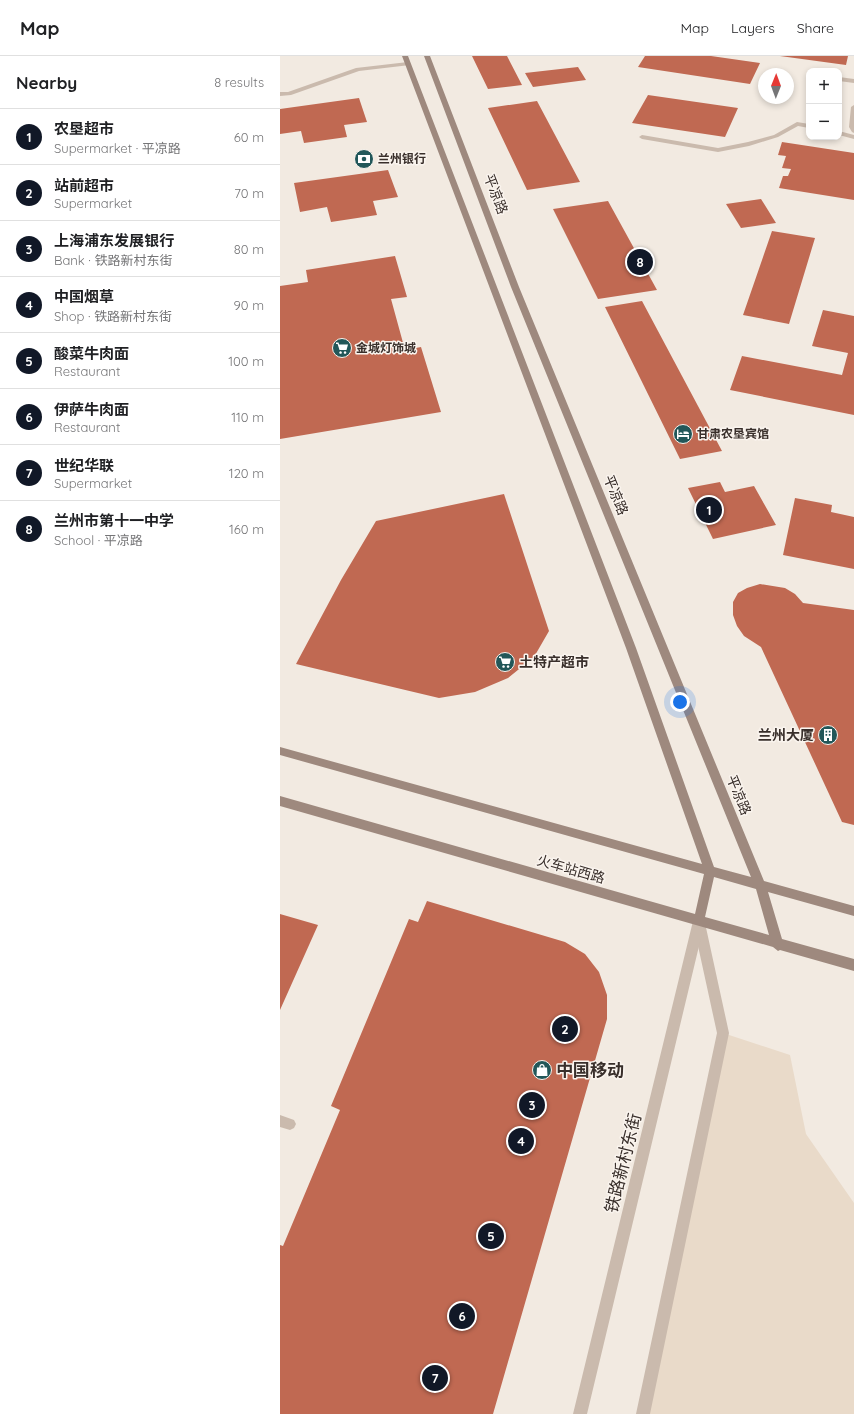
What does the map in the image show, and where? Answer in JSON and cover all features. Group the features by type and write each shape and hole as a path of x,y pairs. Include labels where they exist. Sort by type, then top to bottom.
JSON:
{"street":[{"name":"平凉路","path":"426,56 516,287 760,885 778,944"},
{"path":"280,94 289,94 358,69 406,60 631,648 710,870 699,921 723,1033 643,1414"},
{"path":"842,79 854,81"},
{"path":"854,107 852,127 854,131"},
{"path":"642,137 718,150 749,144 776,136 797,124 806,126"},
{"path":"842,134 854,137"},
{"path":"280,751 854,911"},
{"name":"火车站西路","path":"280,801 854,965"},
{"name":"铁路新村东街","path":"580,1414 699,921"}],"shaded area":[{"path":"723,1033 790,1055 806,1134 854,1203 854,1414 646,1414"}],"building":[{"path":"472,56 507,56 522,85 488,89"},
{"path":"645,56 711,56 760,63 750,84 638,67"},
{"path":"780,56 848,56 846,65"},
{"path":"578,67 586,80 533,87 525,73"},
{"path":"648,95 738,108 725,137 632,123"},
{"path":"359,98 367,122 344,125 347,137 304,143 301,131 280,134 280,109"},
{"path":"537,101 580,182 527,190 488,108"},
{"path":"782,142 854,153 854,200 779,188 783,176 788,176 791,169 782,168 786,156 778,155"},
{"path":"388,170 398,197 373,201 377,215 331,222 327,207 300,212 294,183"},
{"path":"761,199 776,223 741,228 726,204"},
{"path":"608,201 657,290 598,299 553,209"},
{"path":"772,231 815,238 789,324 743,315"},
{"name":"金城灯饰城","path":"395,256 407,297 391,299 405,350 421,347 441,412 280,439 280,286 308,282 306,270"},
{"path":"642,301 722,451 680,459 605,307"},
{"path":"823,310 854,316 854,415 730,390 742,356 842,375 848,353 812,346"},
{"path":"720,482 725,492 754,486 776,525 713,539 688,488"},
{"path":"504,494 549,631 534,657 508,678 475,692 439,698 296,664 341,580 376,521"},
{"path":"795,498 832,505 831,512 854,517 854,569 783,555"},
{"name":"兰州大厦","path":"760,584 785,588 795,594 803,603 854,610 854,825 842,822 761,647 744,636 737,626 733,615 733,602 738,593 747,588"},
{"path":"427,901 565,942 585,954 599,972 607,995 607,1019 493,1414 280,1414 280,1245 283,1246 340,1110 331,1106 409,919 418,922"},
{"path":"280,914 318,925 280,1010"}],"place":[{"name":"兰州银行","path":"364,159"},
{"name":"兰州市第十一中学","path":"640,262"},
{"name":"金城灯饰城","path":"342,348"},
{"name":"甘肃农垦宾馆","path":"683,434"},
{"name":"农垦超市","path":"709,510"},
{"name":"土特产超市","path":"505,662"},
{"name":"兰州大厦","path":"828,735"},
{"name":"站前超市","path":"565,1029"},
{"name":"中国移动","path":"542,1070"},
{"name":"上海浦东发展银行","path":"532,1105"},
{"name":"中国烟草","path":"521,1141"},
{"name":"酸菜牛肉面","path":"491,1236"},
{"name":"伊萨牛肉面","path":"462,1316"},
{"name":"世纪华联","path":"435,1378"}]}
